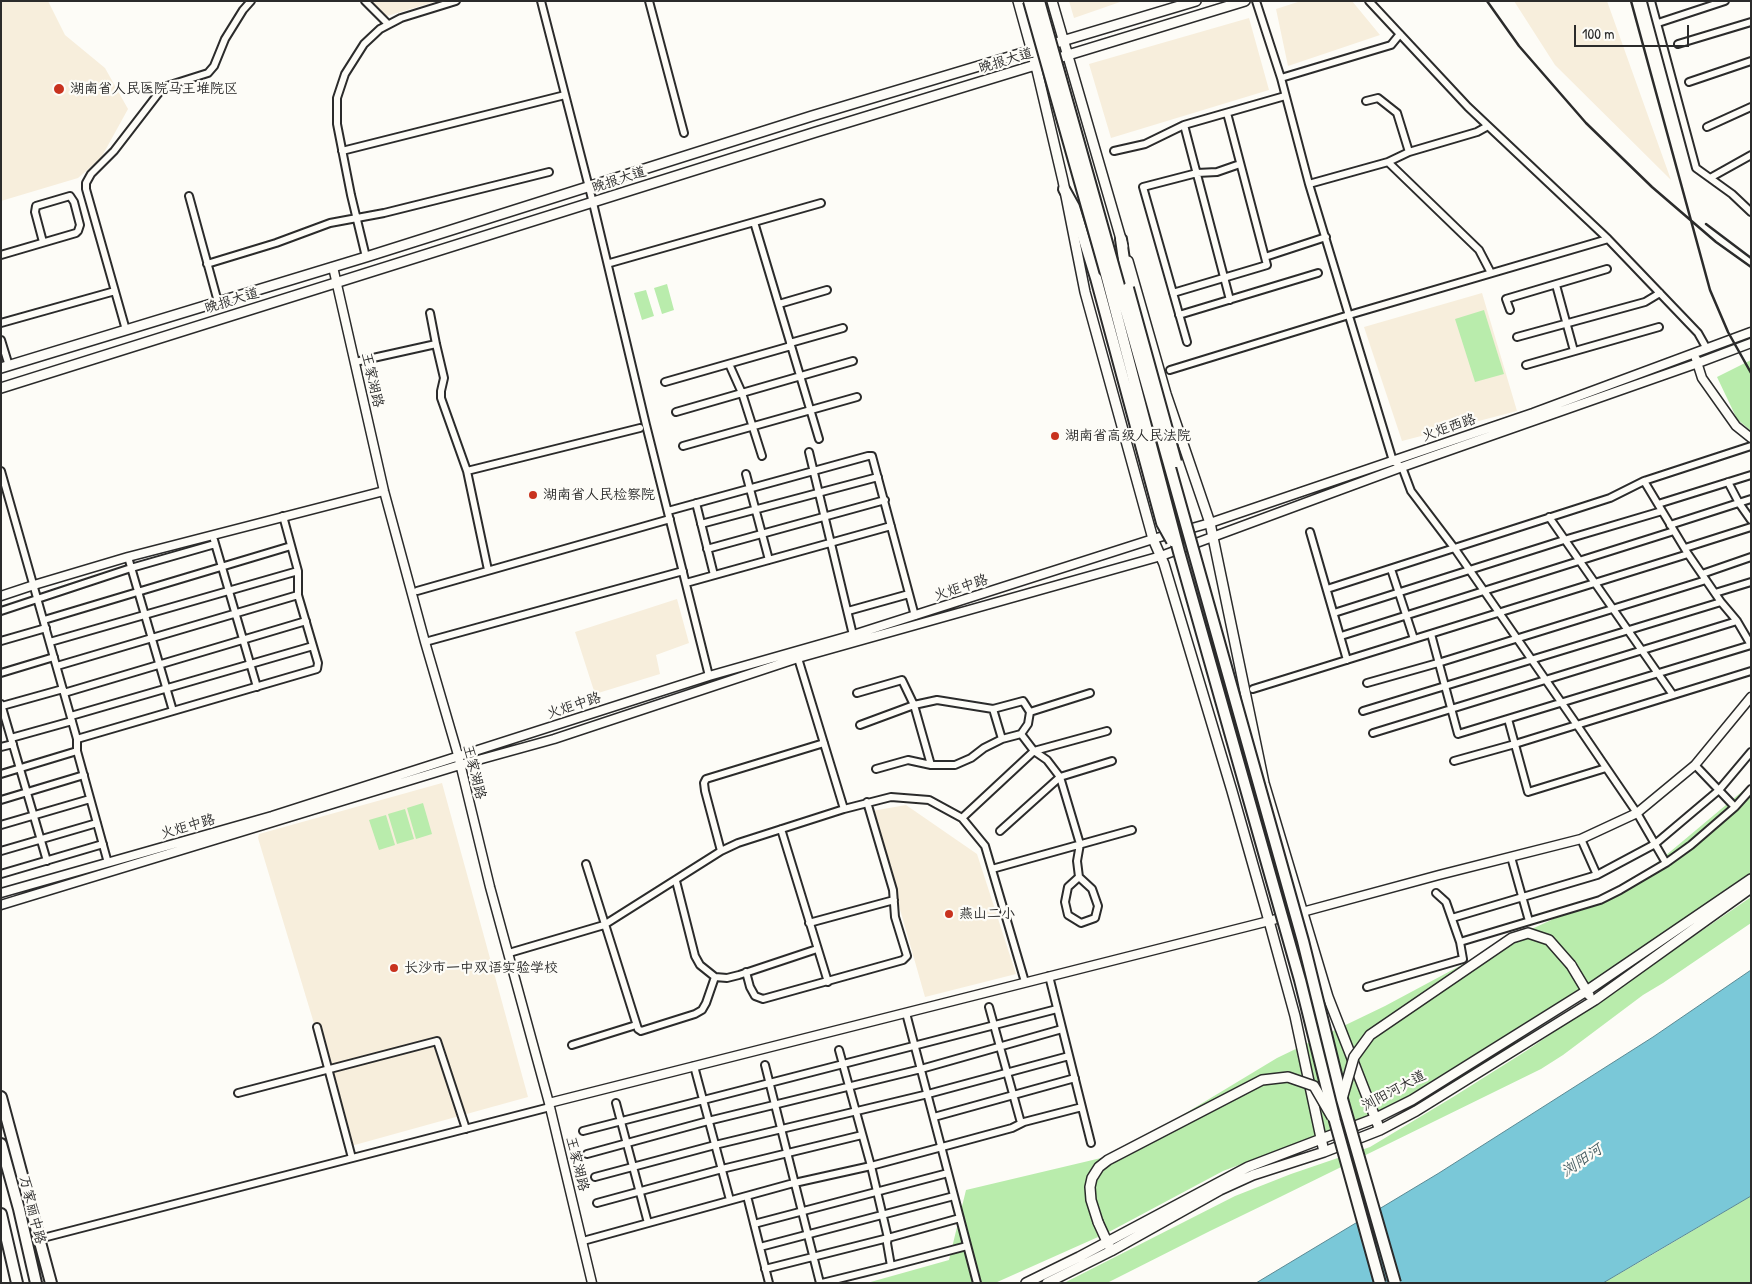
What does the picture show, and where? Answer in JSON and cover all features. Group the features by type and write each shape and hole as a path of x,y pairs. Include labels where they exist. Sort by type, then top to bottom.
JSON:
{"main road":[{"path":"1018,1 1036,66 1064,188 1084,292 1153,539 1161,556 1269,921 1295,1016 1324,1152"},
{"path":"1029,1 1106,274 1179,552 1300,980 1335,1121 1380,1283"},
{"path":"1039,1 1192,544 1302,941 1342,1099 1395,1283"},
{"path":"1052,1 1166,394 1210,523 1264,783 1328,997 1380,1130"},
{"name":"晚报大道","path":"5,367 366,257 812,116 1196,1"},
{"name":"晚报大道","path":"1,388 816,132 1245,1"},
{"path":"1064,188 1074,207 1096,278 1162,523 1179,552"},
{"path":"1121,239 1128,288 1187,504 1192,544"},
{"name":"浏阳河大道","path":"1047,1283 1248,1167 1376,1118 1412,1100 1586,991 1751,879"},
{"name":"浏阳河大道","path":"1026,1283 1109,1246 1254,1175 1324,1152 1380,1130 1447,1093 1595,1000 1751,888"},
{"path":"1342,1099 1354,1057 1370,1034 1512,938 1528,933 1549,940 1571,965 1586,991 1595,1000"},
{"path":"1109,1246 1098,1222 1091,1200 1090,1187 1092,1178 1108,1160 1262,1080 1288,1077 1314,1086 1335,1121"},
{"path":"1,1097 51,1283"},
{"name":"万家丽中路","path":"1,1144 19,1209 36,1283"},
{"path":"1,1214 17,1283"}],"street":[{"path":"126,330 86,189 86,183 91,174 114,151 161,90 167,86 208,73 214,66 225,39 243,10 251,1"},
{"path":"365,1 388,24"},
{"path":"366,257 337,124 337,98 345,74 364,44 388,24 417,12 456,1"},
{"path":"541,1 593,203 709,676"},
{"path":"649,1 684,133"},
{"path":"1256,1 1281,78 1310,184 1393,461 1402,467 1410,491 1500,612 1637,813 1666,862"},
{"path":"1369,1 1468,107 1608,239 1698,333 1707,349"},
{"path":"1652,1 1696,168 1732,194 1751,212"},
{"path":"1658,22 1725,1"},
{"path":"1678,44 1751,22"},
{"path":"1281,78 1391,45 1400,34"},
{"path":"1689,82 1751,61"},
{"path":"342,151 565,95"},
{"path":"1114,152 1145,144 1184,125 1285,96"},
{"path":"1366,101 1378,98 1397,112 1409,152"},
{"path":"1706,127 1751,108"},
{"path":"1173,293 1267,265 1227,113"},
{"path":"1184,125 1230,300"},
{"path":"1310,184 1388,162 1409,152 1477,132 1488,126"},
{"path":"1710,178 1751,154"},
{"path":"1388,162 1479,250 1491,273"},
{"path":"1187,342 1143,187 1197,173 1217,172 1240,164"},
{"path":"208,264 330,224 401,209 549,172"},
{"path":"1,255 76,233 79,228 74,202 70,196 36,206 35,212 43,242"},
{"path":"189,196 218,302"},
{"path":"610,263 821,202"},
{"path":"754,222 819,439"},
{"path":"1265,257 1326,237"},
{"path":"1170,370 1608,239"},
{"name":"王家湖路","path":"333,267 384,491 458,756 490,887 550,1105 592,1283"},
{"path":"1510,310 1506,298 1608,269"},
{"path":"1179,315 1318,273"},
{"path":"1556,284 1574,351"},
{"path":"778,304 827,290"},
{"path":"1,323 115,291"},
{"path":"1517,337 1645,302 1660,293"},
{"path":"430,313 444,378 441,398 467,471 488,570"},
{"path":"1526,364 1659,326"},
{"path":"666,382 843,328"},
{"name":"火炬西路","path":"1153,539 1210,523 1533,413 1751,332"},
{"path":"1,340 5,367"},
{"name":"火炬西路","path":"797,655 1161,556 1402,467 1751,343"},
{"path":"355,362 436,344"},
{"path":"1695,354 1702,378 1736,426 1751,438"},
{"path":"676,412 854,361"},
{"path":"729,364 742,392 762,456"},
{"path":"683,446 857,397"},
{"path":"467,471 640,428"},
{"path":"1327,589 1610,498 1644,481 1751,446"},
{"path":"809,452 848,611 852,635"},
{"path":"668,511 872,456 915,616"},
{"path":"1,471 64,691 77,739 77,751 108,863"},
{"path":"746,474 769,560"},
{"path":"1658,504 1751,475"},
{"path":"701,524 878,476"},
{"path":"1430,634 1458,734 1751,645 1737,621 1721,602 1686,551 1644,481"},
{"path":"1728,482 1751,520"},
{"path":"1,596 128,558 384,491"},
{"path":"1670,524 1751,499"},
{"path":"707,549 885,500"},
{"path":"696,503 714,575"},
{"path":"1334,613 1662,511"},
{"path":"77,739 317,669 318,665 298,596 298,571 283,516"},
{"path":"1549,518 1673,695"},
{"path":"417,591 670,519"},
{"path":"686,583 891,526"},
{"path":"1253,689 1594,583 1751,527"},
{"path":"1340,636 1674,531"},
{"path":"1310,532 1348,660"},
{"path":"212,535 257,687"},
{"name":"火炬中路","path":"1,894 272,816 709,676 797,655 852,635 1153,539"},
{"path":"1,611 131,568 215,544"},
{"path":"44,620 291,546"},
{"path":"1366,683 1517,639 1612,608 1704,577 1751,557"},
{"path":"128,558 173,711"},
{"path":"1391,569 1414,639"},
{"path":"50,642 298,571"},
{"path":"425,642 683,571"},
{"path":"1715,593 1751,582"},
{"path":"848,611 909,594"},
{"path":"57,666 298,596"},
{"path":"1363,711 1721,602"},
{"path":"47,861 12,741 4,720 2,705 64,691 306,621"},
{"path":"1373,733 1737,621"},
{"path":"1,641 46,628"},
{"path":"1,747 71,718 166,688 313,646"},
{"path":"1,905 460,765 554,739 797,655 844,809"},
{"path":"1,672 54,657"},
{"path":"1454,761 1751,671"},
{"path":"857,693 902,680 914,705 931,765"},
{"path":"1030,712 1090,693"},
{"path":"39,1239 466,1129 694,1066 1581,840 1637,813 1695,765 1751,697"},
{"path":"860,724 914,705 937,700 993,709 1023,701 1030,712 1028,724 1020,734 1002,739 984,748 971,758 955,765 931,765 908,760 876,769"},
{"path":"993,709 1002,739"},
{"path":"1508,719 1528,792 1606,768"},
{"path":"962,818 1034,751 1106,731"},
{"path":"1020,734 1034,751 1047,760 1060,777 1080,844 1077,861 1079,877 1092,889 1098,906 1095,918 1081,923 1068,915 1065,902 1068,887 1079,877"},
{"path":"721,851 705,791 704,783 706,779 824,743"},
{"path":"1,774 77,751"},
{"path":"1452,918 1597,875 1655,844 1719,790 1751,752"},
{"path":"1000,831 1060,777 1112,761"},
{"path":"1695,765 1735,806"},
{"path":"1,800 84,775"},
{"path":"1460,942 1600,900 1620,890 1691,845 1735,806 1751,789"},
{"path":"509,953 604,925 721,851 738,843 866,802 891,797 929,800 962,818 985,846 1025,982"},
{"path":"1,826 90,800"},
{"path":"746,972 750,987 755,996 763,999 904,960 907,956 895,917 894,900 866,802"},
{"path":"1,851 97,823"},
{"path":"781,829 828,982"},
{"path":"992,869 1132,830"},
{"path":"1581,840 1597,875"},
{"path":"1,874 103,844"},
{"path":"1511,857 1529,921"},
{"path":"586,864 638,1029 641,1031 695,1014 702,1010 715,977"},
{"path":"676,881 695,956 700,965 715,977 727,978 817,949"},
{"path":"1368,987 1463,959 1460,942 1446,902 1436,893"},
{"path":"809,923 894,900"},
{"path":"1049,976 1091,1143"},
{"path":"989,1007 1022,1124"},
{"path":"583,1131 1057,1009"},
{"path":"906,1013 977,1283"},
{"path":"572,1045 636,1025"},
{"path":"318,1027 352,1158"},
{"path":"587,1154 708,1121 921,1068 1062,1029"},
{"path":"238,1093 437,1041 466,1129"},
{"path":"839,1050 871,1166 888,1238 886,1244 891,1266"},
{"path":"595,1177 715,1145 928,1094 1069,1056"},
{"path":"765,1065 821,1283 967,1246"},
{"path":"694,1066 730,1200"},
{"path":"934,1117 1075,1078"},
{"path":"616,1103 648,1223"},
{"path":"583,1241 796,1182 871,1166 1007,1130 1082,1106"},
{"path":"597,1203 862,1135"},
{"path":"754,1224 948,1173"},
{"path":"747,1196 769,1283"},
{"path":"760,1247 954,1196"},
{"path":"765,1270 960,1218"}],"shaded area":[{"name":"湖南省人民医院马王堆院区","path":"1,1 48,1 65,35 105,68 128,109 101,158 78,178 1,201"},
{"path":"362,1 438,1 387,16"},
{"path":"1069,1 1123,1 1074,18"},
{"path":"1301,1 1352,1 1380,35 1288,66 1276,9"},
{"path":"1514,1 1607,1 1671,180 1555,65"},
{"path":"1249,18 1269,90 1111,138 1089,64"},
{"path":"1482,293 1517,411 1402,441 1364,327"},
{"path":"677,599 689,643 656,655 660,674 595,694 575,632"},
{"name":"长沙市一中双语实验学校","path":"442,783 528,1097 351,1146 258,838 259,834"},
{"name":"燕山二小","path":"906,805 977,854 1016,974 925,997 872,811"}],"green space":[{"path":"667,284 674,310 662,314 654,288"},
{"path":"646,290 654,316 642,320 634,293"},
{"path":"1484,310 1504,374 1475,382 1455,319"},
{"path":"1751,360 1751,431 1737,419 1717,377"},
{"path":"1751,784 1751,875 1412,1100 1223,1171 1107,1233 995,1283 867,1283 949,1260 966,1190 1118,1154 1277,1058 1385,1006 1512,938 1634,882"},
{"path":"423,803 432,834 416,839 407,808"},
{"path":"405,809 414,839 397,844 388,814"},
{"path":"386,815 395,845 379,850 369,820"},
{"path":"1751,897 1751,923 1643,995 1563,1055 1541,1069 1107,1283 1064,1283 1235,1196 1291,1174 1370,1147 1526,1051"},
{"path":"1751,1196 1751,1283 1603,1283 1645,1259"}],"water":[{"name":"浏阳河","path":"1751,970 1751,1196 1603,1283 1256,1283 1439,1173 1653,1037"}],"railway":[{"path":"1487,1 1519,46 1586,123 1652,187 1716,242 1751,267"},
{"path":"1631,1 1710,290 1728,332 1751,373"},
{"path":"1706,224 1751,258"}],"place":[{"name":"湖南省人民医院马王堆院区","path":"59,89"},
{"name":"湖南省高级人民法院","path":"1055,436"},
{"name":"湖南省人民检察院","path":"533,495"},
{"name":"燕山二小","path":"949,914"},
{"name":"长沙市一中双语实验学校","path":"394,968"}]}
